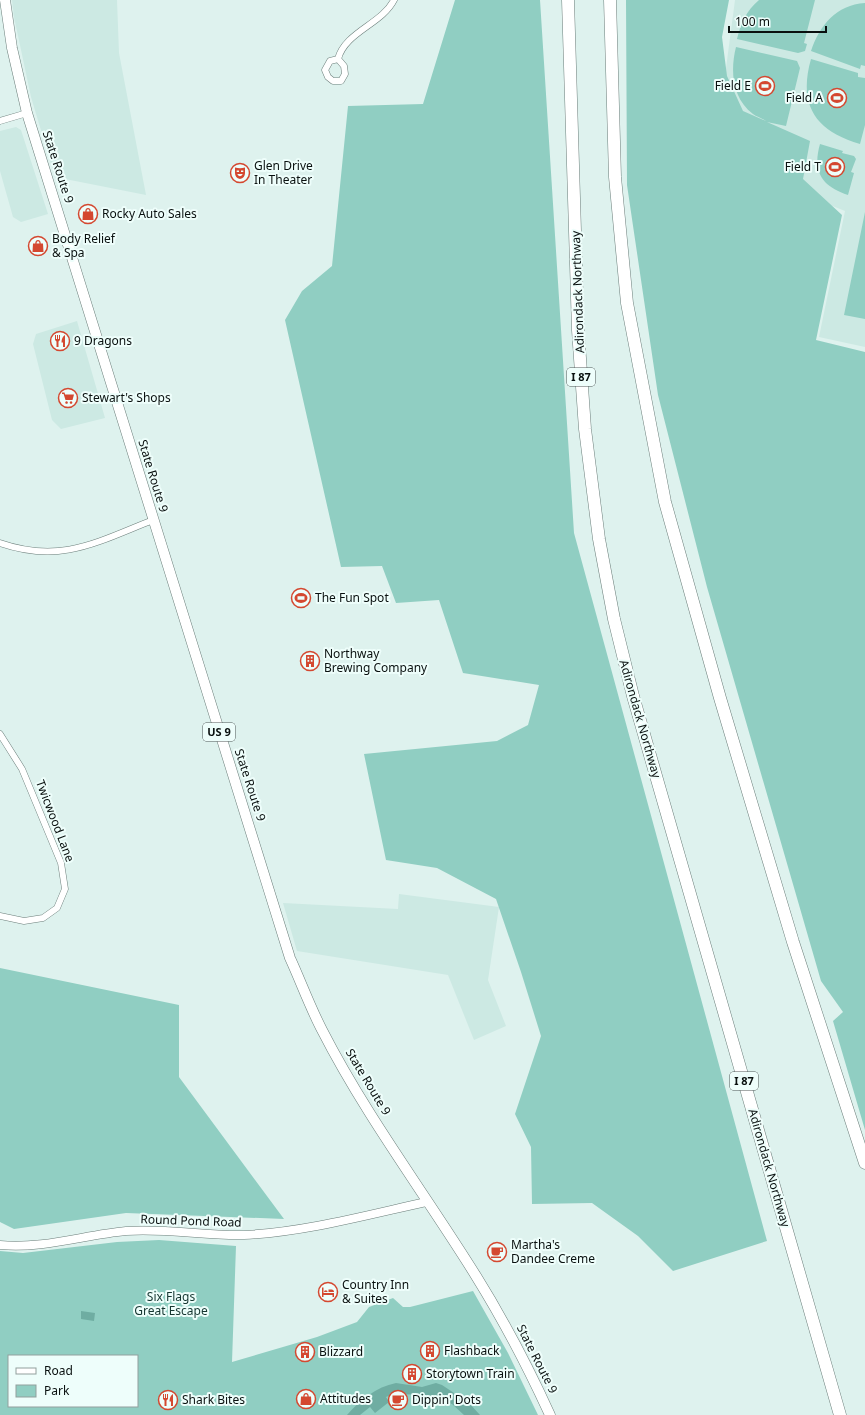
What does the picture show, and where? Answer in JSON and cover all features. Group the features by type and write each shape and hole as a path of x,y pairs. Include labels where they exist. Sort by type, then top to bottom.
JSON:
{"highway":[{"name":"Adirondack Northway","path":"568,0 578,330 584,429 599,539 614,619 635,704 840,1415"},
{"path":"610,0 615,177 627,303 665,502 718,690 794,942 865,1163"}],"main road":[{"name":"State Route 9","path":"5,0 12,48 27,112 290,958 321,1029 343,1068 426,1202 476,1276 505,1325 550,1415"}],"street":[{"path":"338,59 339,53 351,39 390,8 394,0"},
{"path":"0,121 27,112"},
{"path":"0,543 21,550 46,553 77,549 153,520"},
{"name":"Twicwood Lane","path":"0,734 22,769 61,863 64,889 56,908 43,918 24,921 0,916"},
{"name":"Round Pond Road","path":"0,1245 26,1246 146,1230 214,1235 245,1235 282,1232 370,1215 426,1202"}],"shaded area":[{"path":"12,0 117,0 119,53 146,195 55,177 31,97 14,17"},
{"path":"735,0 865,0 865,347 819,337 845,211 793,190 721,106"},
{"path":"16,127 21,130 48,214 21,222 13,217 0,171 0,131"},
{"path":"77,321 105,418 61,429 52,420 33,344 36,334"},
{"path":"399,894 499,907 488,980 506,1026 474,1040 448,975 297,951 283,903 398,909"},
{"path":"81,1311 95,1313 94,1321 81,1319"},
{"path":"396,1383 422,1387 436,1383 442,1385 469,1403 480,1415 464,1415 452,1404 443,1402 428,1395 393,1394 386,1397 389,1402 375,1413 370,1407 360,1415 347,1415 357,1404 375,1391"}],"green space":[{"path":"455,0 540,0 574,533 767,1241 673,1271 638,1236 592,1203 532,1204 531,1147 515,1114 541,1036 496,899 437,868 386,860 364,754 497,741 528,725 539,685 463,673 439,600 396,603 382,566 341,567 285,320 302,291 332,266 348,106 423,104"},
{"path":"626,0 729,0 722,37 727,76 743,111 766,121 753,114 746,108 737,92 733,75 736,47 797,61 800,68 786,126 767,122 810,141 803,179 842,215 816,340 865,352 865,1130 833,1021 843,1012 821,981 707,587 658,395 627,185"},
{"path":"759,0 815,0 804,43 807,44 805,51 798,53 737,39 745,18 751,8"},
{"path":"865,3 865,66 861,65 860,69 811,51 819,33 830,18 846,8"},
{"name":"Field A","path":"811,59 858,73 858,77 865,78 865,125 860,144 844,139 832,132 821,124 814,114 809,103 807,90"},
{"name":"Field T","path":"820,144 843,151 842,153 854,156 856,159 851,172 854,173 848,195 832,187 821,177 817,163"},
{"path":"865,212 865,319 844,315"},
{"path":"0,968 179,1005 179,1077 284,1219 126,1213 14,1229 0,1222"},
{"name":"Six Flags Great Escape","path":"159,1240 236,1246 232,1362 317,1337 357,1322 369,1307 393,1298 403,1307 410,1307 473,1291 508,1353 538,1415 0,1415 0,1251 23,1253 117,1242"}],"place":[{"name":"Field E","path":"765,86"},
{"name":"Field A","path":"837,98"},
{"name":"Field T","path":"835,167"},
{"name":"Glen Drive In Theater","path":"240,173"},
{"name":"Rocky Auto Sales","path":"88,214"},
{"name":"Body Relief & Spa","path":"38,246"},
{"name":"9 Dragons","path":"60,341"},
{"name":"Stewart's Shops","path":"68,398"},
{"name":"The Fun Spot","path":"301,598"},
{"name":"Northway Brewing Company","path":"310,661"},
{"name":"Martha's Dandee Creme","path":"497,1252"},
{"name":"Country Inn & Suites","path":"328,1292"},
{"name":"Flashback","path":"430,1351"},
{"name":"Blizzard","path":"305,1352"},
{"name":"Storytown Train","path":"412,1374"},
{"name":"Attitudes","path":"306,1399"},
{"name":"Shark Bites","path":"168,1400"},
{"name":"Dippin' Dots","path":"398,1400"}]}
